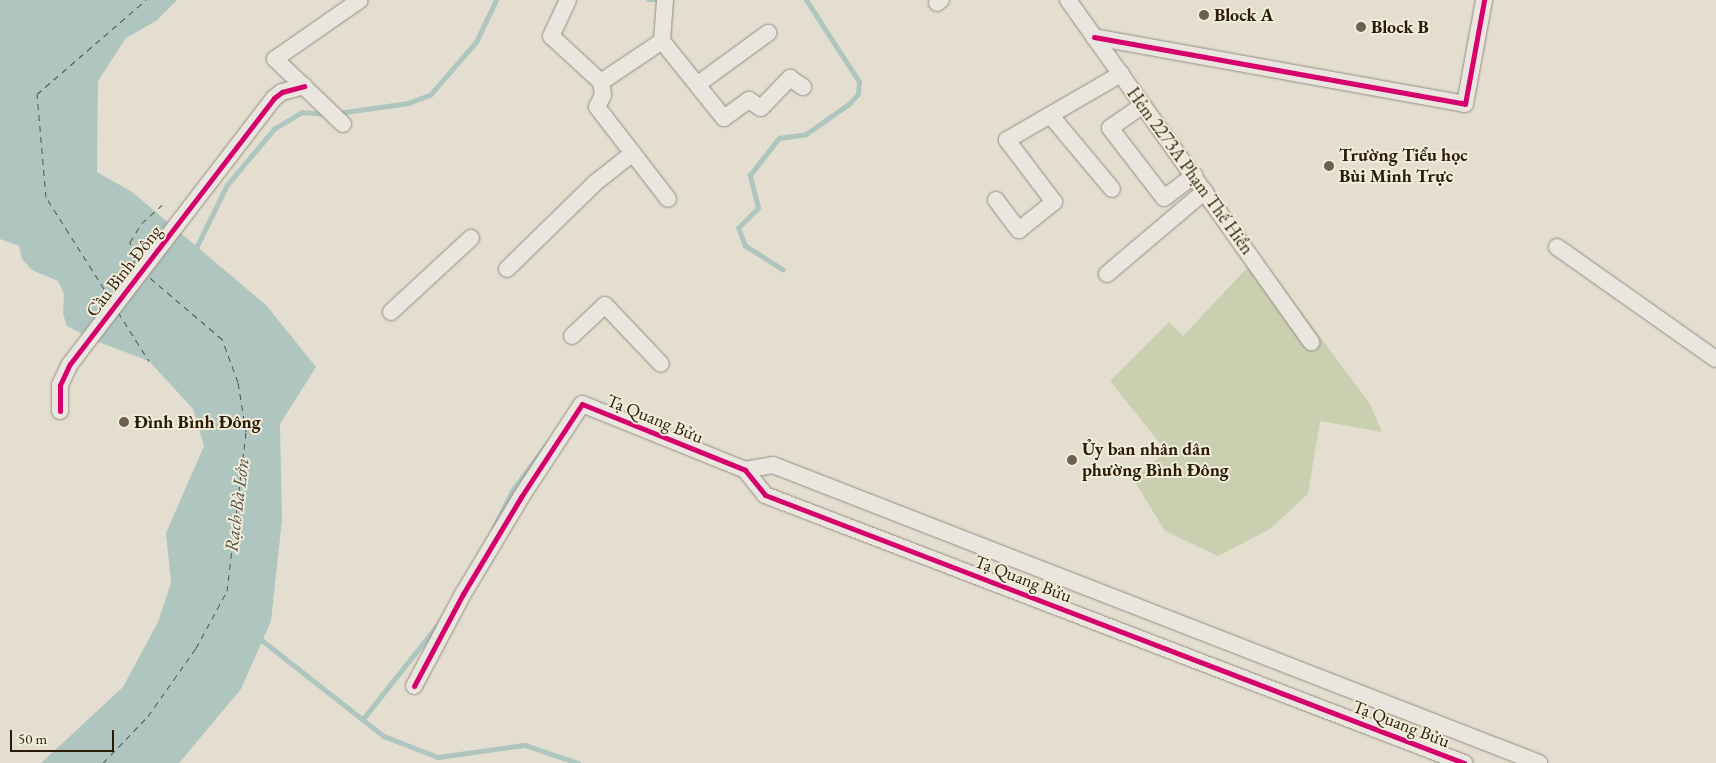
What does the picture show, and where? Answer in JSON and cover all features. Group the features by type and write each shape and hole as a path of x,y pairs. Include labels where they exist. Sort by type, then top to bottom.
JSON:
{"street":[{"path":"343,124 275,59 360,0"},
{"path":"568,0 551,36 600,82 603,95 597,107 668,199"},
{"name":"Hẻm 2273A Phạm Thế Hiển","path":"1068,0 1311,342"},
{"path":"1094,37 1465,104 1484,0"},
{"path":"665,4 662,41 724,118 749,100 761,108 790,78 803,87"},
{"path":"698,84 768,33"},
{"path":"600,82 662,41"},
{"path":"996,200 1019,230 1054,202 1007,140 1121,74"},
{"name":"Cầu Bình Đông","path":"60,412 60,385 70,364 274,98 282,92 304,86"},
{"path":"1143,105 1110,128 1164,198 1194,175"},
{"path":"1051,116 1112,189"},
{"path":"508,269 596,183 633,153"},
{"path":"1106,274 1205,191"},
{"path":"391,312 471,238"},
{"path":"1557,247 1716,359"},
{"path":"572,336 605,305 661,364"},
{"name":"Tạ Quang Bửu","path":"414,686 516,505 582,404 746,470 765,495 1464,763"},
{"name":"Tạ Quang Bửu","path":"746,470 772,465 1069,581 1499,756 1539,763"},
{"path":"1059,608 1069,581"}],"green space":[{"path":"1249,266 1268,267 1370,404 1382,432 1320,421 1308,494 1270,529 1218,556 1165,531 1132,477 1167,452 1110,381 1169,322 1183,336"}],"water":[{"name":"Rạch Bà Lớn","path":"0,0 177,0 156,21 126,38 98,81 97,172 132,192 266,305 316,367 280,424 282,520 271,621 241,689 179,763 41,763 123,687 158,622 171,583 166,533 204,446 193,409 149,361 93,340 67,326 63,314 64,294 58,281 32,270 22,259 19,246 0,239"}],"waterway":[{"path":"338,113 408,103 430,95 476,42 496,0"},
{"path":"648,0 659,0"},
{"path":"783,270 745,246 738,228 758,208 750,175 779,138 806,134 849,104 858,94 859,82 806,0"},
{"path":"194,252 227,185 274,129 302,112 326,114"},
{"path":"493,529 512,491 549,441"},
{"path":"363,719 440,622"},
{"path":"258,637 384,736 438,757 525,745 578,763"}],"ferry route":[{"path":"110,298 46,197 37,94 146,0"},
{"path":"135,266 130,242 142,223 162,205"},
{"path":"103,763 148,716 196,648 227,591 246,432 238,382 222,339 148,276"},
{"path":"118,312 149,361"}],"cycle path":[{"path":"1094,37 1465,104 1484,0"},
{"path":"60,411 60,385 70,364 274,98 282,92 304,86"},
{"path":"414,686 463,594 521,497 582,404 745,470 765,495 1464,763"}],"place":[{"name":"Block A","path":"1204,15"},
{"name":"Block B","path":"1361,27"},
{"name":"Trường Tiểu học Bùi Minh Trực","path":"1329,166"},
{"name":"Đình Bình Đông","path":"124,422"},
{"name":"Ủy ban nhân dân phường Bình Đông","path":"1072,460"}]}
